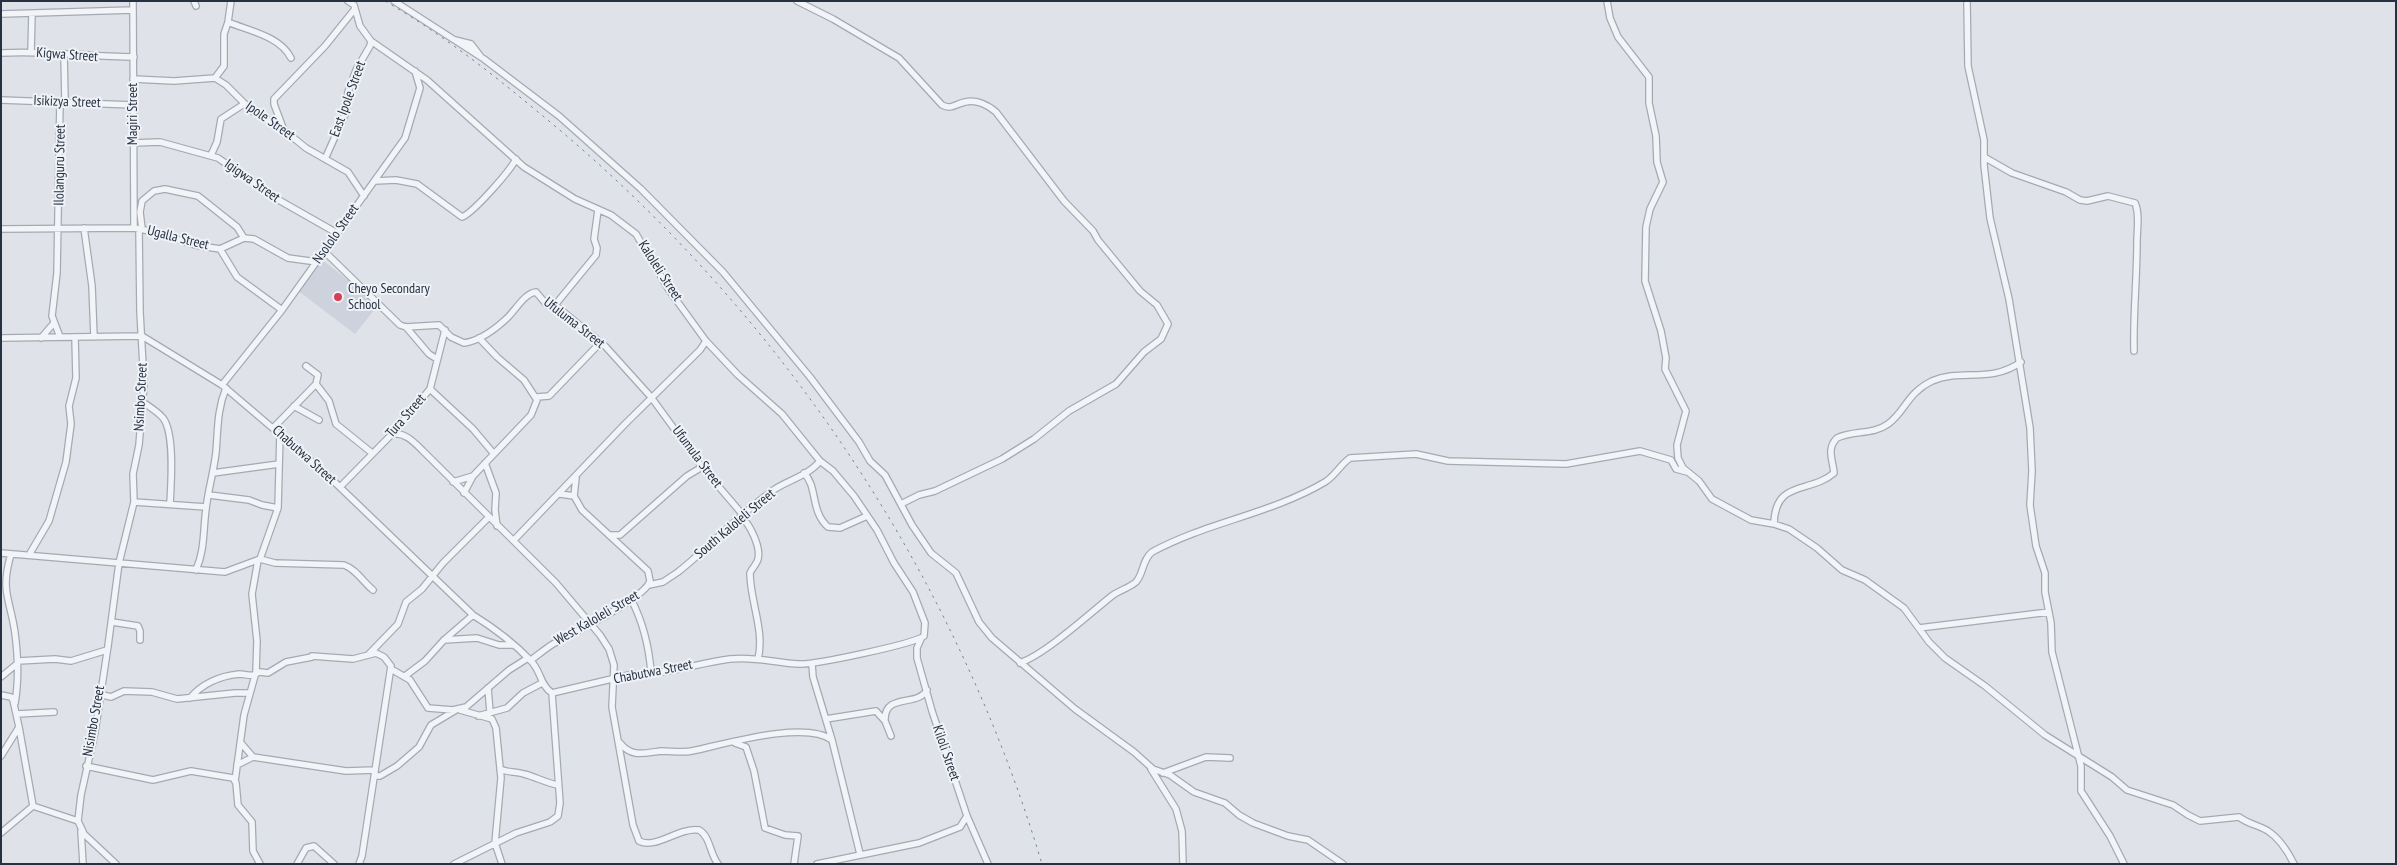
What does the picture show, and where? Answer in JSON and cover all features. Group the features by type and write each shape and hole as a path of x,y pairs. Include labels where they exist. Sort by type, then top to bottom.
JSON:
{"street":[{"name":"Magiri Street","path":"133,1 133,143 138,228"},
{"path":"133,79 174,81 215,78 224,66 224,34 231,1"},
{"path":"283,129 274,99 325,46 356,6 348,1"},
{"path":"394,1 481,57 559,116 612,161 718,267 746,298 765,326 810,377 859,442 870,461 885,475 912,525 931,553 956,573 983,629 1020,663 1089,720 1134,752 1150,767 1176,809 1182,831 1183,864"},
{"path":"798,1 833,19 899,58 942,105 950,108 971,101 984,104 996,112 1064,201 1093,231 1098,240 1140,291 1157,305 1168,324 1161,339 1144,352 1116,384 1069,411 1034,439 1002,459 935,491 919,495 901,504"},
{"path":"1607,1 1610,18 1618,36 1649,77 1649,103 1656,136 1657,166 1663,182 1650,209 1646,227 1645,282 1661,331 1666,358 1665,369 1686,411 1677,450 1679,460 1686,472"},
{"path":"1967,1 1968,66 1984,140 1984,157 1992,230 2004,275 2021,362 2031,440 2030,505 2036,546 2045,573 2045,592 2049,612 2052,652 2081,770 2083,795 2110,836 2124,864"},
{"name":"Kaloleli Street","path":"356,6 360,26 371,41 414,71 536,176 575,199 619,220 636,234 669,290 706,341"},
{"path":"1,14 133,10"},
{"path":"31,52 32,14"},
{"path":"228,22 266,37 284,48 291,58"},
{"name":"East Ipole Street","path":"325,159 346,112 348,92 356,70 371,41"},
{"name":"Kigwa Street","path":"1,53 31,52 106,58 134,57"},
{"name":"Ilolanguru Street","path":"53,324 52,306 57,273 59,228 64,54"},
{"name":"Nsololo Street","path":"224,386 282,310 405,138 420,88 414,71"},
{"name":"Ipole Street","path":"215,78 226,85 244,104 283,129 306,148 348,172 364,196"},
{"name":"Isikizya Street","path":"1,100 133,105"},
{"path":"211,155 217,142 220,120 244,104"},
{"name":"Igigwa Street","path":"133,143 160,142 211,155 222,160 278,199 336,232"},
{"path":"1984,157 2012,173 2066,192 2080,200 2087,201 2113,196 2135,203 2138,211 2138,256 2132,324 2134,351"},
{"path":"375,182 396,180 417,184 462,217 470,212 498,183 516,159"},
{"path":"138,228 142,201 154,191 165,189 198,196 237,227 244,238 254,239 288,258 317,262"},
{"path":"555,305 596,255 597,248 594,239 598,210"},
{"path":"84,228 92,279 94,337"},
{"name":"Ugalla Street","path":"1,229 138,228 195,245 220,248 244,238"},
{"name":"Nsimbo Street","path":"119,563 134,502 133,474 144,403 138,228"},
{"path":"220,248 237,277 282,310"},
{"path":"324,251 394,319 406,327 429,354 437,358"},
{"name":"Ufuluma Street","path":"479,338 505,320 533,292 538,293 547,305 555,305 600,343 652,397"},
{"path":"41,338 53,324 60,338"},
{"path":"406,327 434,324 445,330 457,341 464,343 479,338 497,358 524,380 537,397"},
{"name":"Tura Street","path":"340,487 392,434 430,389 445,330"},
{"path":"1,338 142,336"},
{"name":"Chabutwa Street","path":"142,336 224,386 274,427 340,487 473,615 529,659 542,683 552,693 614,680 633,674 735,658 812,664 921,639"},
{"path":"29,555 49,521 66,462 71,424 70,406 76,378 75,338"},
{"path":"514,540 700,350 706,341 738,375 782,414 820,461 833,471 867,516 917,602 926,629 921,639"},
{"path":"537,397 549,396 600,343"},
{"path":"1774,524 1776,508 1782,497 1794,489 1822,480 1834,473 1831,454 1832,444 1837,438 1874,431 1885,426 1895,418 1912,395 1933,381 1950,377 1992,374 2009,369 2021,362"},
{"path":"274,427 316,384 318,375 306,366"},
{"path":"316,384 330,401 336,424 372,453"},
{"path":"196,570 202,553 206,507 213,473 216,423 224,386"},
{"path":"430,389 473,429 494,454"},
{"path":"464,493 473,476 530,415 537,397"},
{"name":"Ufumula Street","path":"652,397 702,467 748,526 759,554 758,562 750,573 752,600 758,619 758,659"},
{"path":"144,403 163,418 167,426 171,471 170,504"},
{"path":"294,406 319,420"},
{"path":"392,434 398,433 410,439 514,540 577,606 610,649 614,665 612,707 633,825 639,840 650,844 678,832 699,830 704,833 712,855 718,864"},
{"path":"260,864 253,851 252,822 238,805 235,781 244,714 255,674 257,641 252,594 259,560 278,508 280,434"},
{"path":"1020,663 1037,654 1114,595 1134,584 1141,575 1148,555 1152,552 1206,527 1259,510 1313,488 1332,477 1350,458 1416,454 1448,461 1566,464 1642,451 1671,460 1677,469 1686,472 1699,481 1708,495 1715,501 1752,520 1774,524 1792,531 1822,552 1842,570 1863,578 1908,612 1929,642 1945,658 1985,686 2045,735 2077,754 2127,790 2174,805 2198,820 2223,819 2237,816 2246,823 2270,832 2284,848 2294,864"},
{"name":"South Kaloleli Street","path":"650,585 663,582 678,572 775,489 804,473 820,461"},
{"path":"485,463 496,493 495,510 498,526"},
{"path":"213,473 279,464"},
{"path":"608,534 620,535 687,476 702,467"},
{"path":"804,473 809,480 819,517 828,527 840,528 867,516"},
{"path":"453,482 473,476"},
{"path":"560,494 574,496 576,476"},
{"path":"208,496 248,500 262,506 278,508"},
{"name":"West Kaloleli Street","path":"375,773 380,776 397,766 419,747 431,725 458,710 509,670 591,624 650,585 650,574 648,571 582,510 574,496"},
{"path":"134,502 206,507"},
{"path":"369,654 398,624 406,602 422,589 489,517"},
{"path":"620,535 621,547"},
{"path":"1,553 225,572 259,560 344,565 351,567 363,582 373,590"},
{"path":"11,554 4,581 15,633 18,662 15,703 33,806"},
{"name":"Nisimbo Street","path":"116,864 81,830 78,821 86,766 95,732 119,563"},
{"path":"631,599 643,628 651,672"},
{"path":"1919,628 2049,612"},
{"path":"389,682 403,675 432,655 444,640 473,615"},
{"path":"112,622 138,626 140,640"},
{"path":"444,640 476,638 499,645 512,645"},
{"name":"Kiloli Street","path":"921,639 917,658 932,711 967,816 988,864"},
{"path":"1,677 18,662 49,659 71,661 107,650"},
{"path":"190,698 200,687 220,678 238,674 268,673 286,662 312,657 353,659 376,653 384,657 392,669 403,675 428,708 458,710 487,717 494,723 501,778 499,819 495,843 502,864"},
{"path":"812,664 813,677 832,740 860,854"},
{"path":"359,864 362,856 392,669"},
{"path":"478,716 507,708 523,693 542,683"},
{"path":"488,688 490,712"},
{"path":"885,721 886,710 889,705 921,697 927,690"},
{"path":"99,694 112,697 124,691 152,692 177,699 250,693"},
{"path":"454,864 523,830 550,822 558,816 560,812 552,693"},
{"path":"1,695 10,697 15,703"},
{"path":"826,718 876,711 885,721 891,736"},
{"path":"17,714 54,712"},
{"path":"1,756 19,727"},
{"path":"618,741 628,752 638,754 686,752 756,736 789,733 817,733 832,740"},
{"path":"733,742 744,746 748,751 766,828 785,835 798,836 794,864"},
{"path":"241,743 253,757"},
{"path":"237,765 253,757 346,771 375,773"},
{"path":"1163,773 1206,757 1230,758"},
{"path":"86,766 153,780 191,771 229,777 235,781"},
{"path":"1150,767 1177,780 1191,790 1225,803 1253,822 1288,836 1308,840 1343,864"},
{"path":"500,769 507,772 522,773 543,782 558,785"},
{"path":"33,806 78,821"},
{"path":"1,833 33,806"},
{"path":"817,864 919,843 960,827 967,816"},
{"path":"81,830 83,864"},
{"path":"298,864 306,848 314,846 334,864"}],"shaded area":[{"name":"Cheyo Secondary School","path":"321,259 379,304 355,334 297,290"}],"railway":[{"path":"385,1 445,39 483,67 538,112 624,188 705,270 779,358 846,450 907,548 960,650 1005,755 1042,864"}],"place":[{"name":"Cheyo Secondary School","path":"338,297"}]}
